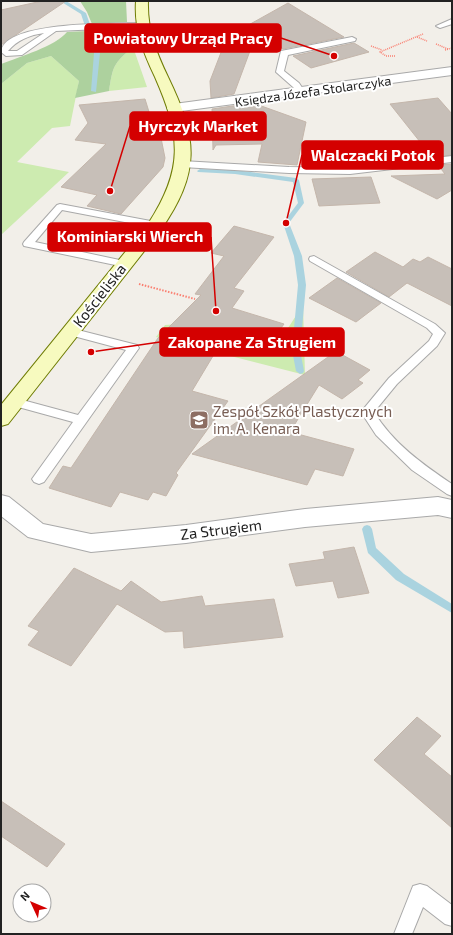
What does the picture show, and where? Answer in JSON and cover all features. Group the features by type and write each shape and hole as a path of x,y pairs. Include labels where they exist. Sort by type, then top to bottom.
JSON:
{"main road":[{"name":"Kościeliska","path":"1,419 156,225 173,195 182,164 182,131 174,108 151,56 142,25 142,1"}],"street":[{"name":"Księdza Józefa Stolarczyka","path":"174,108 452,71"},
{"name":"Za Strugiem","path":"1,503 36,531 91,543 186,534 305,518 438,506 452,509"}],"lane":[{"path":"440,26 452,21"},
{"path":"53,30 19,53 6,54 4,51 6,47 34,32 53,30 76,28 142,25"},
{"path":"302,92 280,72 284,52 352,39"},
{"path":"182,164 289,170 350,171 452,160"},
{"path":"125,264 28,244 60,207 156,225"},
{"path":"314,259 431,326 439,333 433,343 393,381 367,412 380,432 417,467 452,491"},
{"path":"39,479 133,348 70,332"},
{"path":"15,402 81,420"},
{"path":"403,934 420,893 452,917"}],"path":[{"path":"400,56 386,56 380,52 440,26"},
{"path":"441,51 452,48"},
{"path":"133,282 195,299"}],"green space":[{"path":"80,1 126,1 127,22 92,24"},
{"path":"127,29 133,47 115,66 109,91 75,98 79,81 51,56 27,63 1,84 1,64 55,42 67,32"},
{"path":"133,47 147,87 109,91 115,66"},
{"path":"51,56 79,81 70,126 52,128 17,162 69,172 1,235 1,84 27,63"},
{"path":"303,305 305,375 156,337 165,325 180,324 254,347 257,345 268,348 283,335"}],"building":[{"path":"42,1 66,1 1,45 1,10"},
{"path":"288,3 344,37 283,49 257,32 234,94 211,98 210,81 227,37"},
{"path":"354,43 369,52 311,68 293,56"},
{"path":"438,98 452,114 452,155 432,157 390,104"},
{"path":"145,99 154,128 159,128 165,158 163,167 121,214 87,206 97,195 61,187 106,144 75,140 88,123 79,105"},
{"path":"253,103 306,122 297,165 258,162 262,144 216,145 213,150 212,109"},
{"path":"452,164 452,190 437,199 391,176 445,174 438,165"},
{"path":"371,177 380,203 319,206 312,179"},
{"path":"234,226 274,237 234,288 244,291 232,308 284,324 269,344 228,331 192,391 228,401 176,473 178,475 166,496 153,492 148,500 120,492 111,507 49,488 63,466 71,468 158,338 201,295 195,294 224,256 211,253"},
{"path":"375,252 403,267 413,259 420,262 428,257 452,269 452,306 407,283 389,297 346,272"},
{"path":"337,278 381,303 356,322 309,298"},
{"path":"342,347 339,353 370,370 358,380 363,383 342,399 319,385 290,432 354,449 343,476 315,469 307,485 192,454"},
{"path":"354,547 369,593 338,598 333,581 296,586 289,564 325,559 323,552"},
{"path":"74,568 121,591 131,581 161,602 202,596 205,606 274,599 283,637 184,648 183,631 165,632 117,604 71,666 28,645 39,631 28,626"},
{"path":"417,717 441,736 424,754 452,777 452,828 374,760"},
{"path":"1,801 65,844 47,867 1,836"}],"waterway":[{"path":"62,1 83,13 97,53 94,91"},
{"path":"200,171 235,172 296,180 301,203 286,223 298,256 302,285 296,350 300,371"},
{"path":"367,529 371,550 400,577 452,609"}],"place":[{"name":"Powiatowy Urząd Pracy","path":"334,56"},
{"name":"Hyrczyk Market","path":"110,191"},
{"name":"Walczacki Potok","path":"286,223"},
{"name":"Kominiarski Wierch","path":"216,311"},
{"name":"Zakopane Za Strugiem","path":"91,352"},
{"name":"Zespół Szkół Plastycznych im. A. Kenara","path":"199,420"}]}
